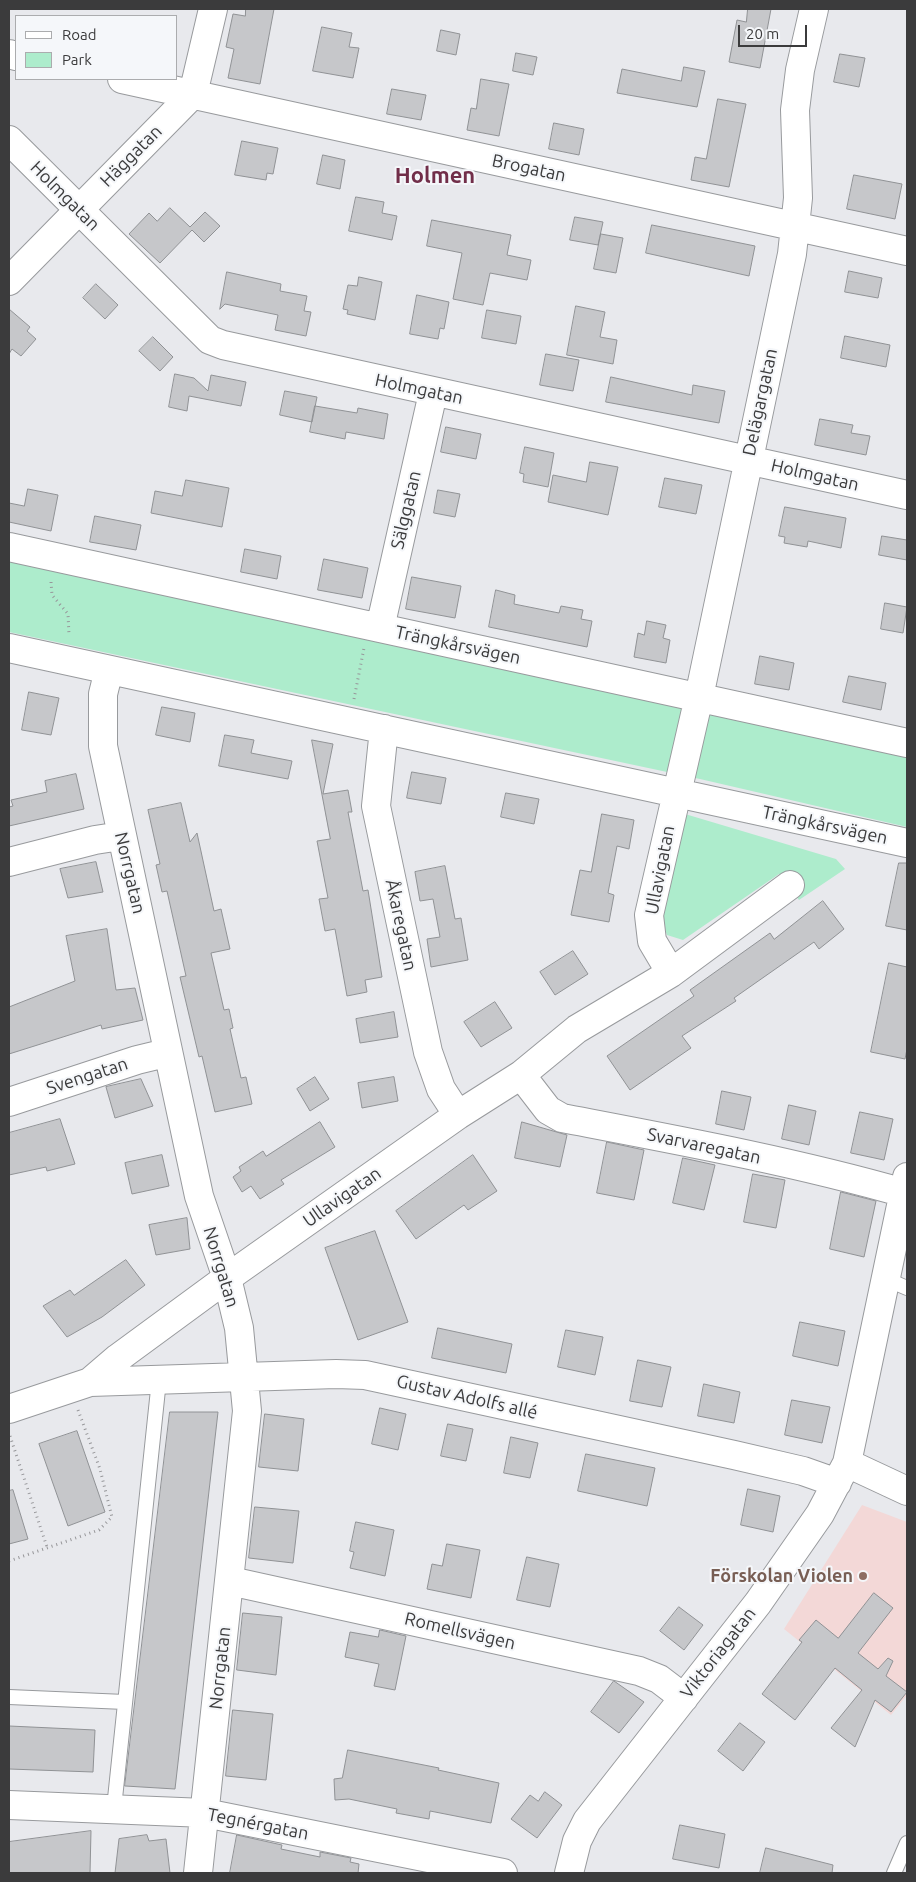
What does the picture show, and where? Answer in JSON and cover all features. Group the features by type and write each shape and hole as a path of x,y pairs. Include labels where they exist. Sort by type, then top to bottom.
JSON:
{"street":[{"path":"192,94 213,9"},
{"name":"Delägargatan","path":"676,792 699,698 796,226 795,110 800,70 814,9"},
{"name":"Brogatan","path":"127,80 907,251"},
{"name":"Häggatan","path":"9,281 192,94"},
{"name":"Holmgatan","path":"9,140 210,340 223,345 433,393 907,495"},
{"name":"Sälggatan","path":"374,627 433,393"},
{"name":"Trängkårsvägen","path":"9,547 907,743"},
{"name":"Trängkårsvägen","path":"9,648 907,843"},
{"name":"Norrgatan","path":"109,670 103,694 103,746 144,937 166,1053 199,1196 227,1278 239,1328 245,1378 247,1411 198,1873"},
{"name":"Åkaregatan","path":"384,729 378,766 376,806 428,1052 441,1089 458,1115"},
{"name":"Ullavigatan","path":"671,973 652,941 649,916 676,792"},
{"path":"9,862 95,840 121,836"},
{"name":"Ullavigatan","path":"9,1409 90,1382 118,1358 227,1278 458,1115 521,1075 577,1029 671,973 790,885"},
{"name":"Svengatan","path":"9,1102 137,1060 166,1053"},
{"name":"Svarvaregatan","path":"521,1075 548,1110 562,1118 905,1185"},
{"name":"Viktoriagatan","path":"569,1873 577,1841 587,1821 758,1603 820,1514 842,1473 896,1284 905,1185"},
{"name":"Gustav Adolfs allé","path":"90,1382 336,1374 386,1379 803,1471 842,1473 907,1491"},
{"name":"Romellsvägen","path":"230,1580 639,1671 659,1679 684,1698"},
{"name":"Tegnérgatan","path":"9,1805 205,1813 504,1873"}],"lane":[{"path":"114,1808 159,1380"},
{"path":"9,1696 125,1702"},
{"path":"894,1873 907,1843"}],"path":[{"path":"49,556 52,595 68,614 70,662"},
{"path":"349,722 374,627"},
{"path":"9,1561 99,1530 112,1517 100,1469 78,1410"},
{"path":"10,1436 47,1547"}],"shaded area":[{"name":"Förskolan Violen","path":"862,1505 907,1522 907,1695 891,1715 784,1629"}],"green space":[{"path":"9,557 907,749 907,827 700,779 9,632"},
{"path":"685,814 836,859 845,869 799,900 779,874 683,940 667,935 662,920"}],"building":[{"path":"246,9 274,9 260,84 228,78 234,49 226,47 233,14 245,16"},
{"path":"748,9 771,9 760,68 729,62 737,20 746,22"},
{"path":"322,27 352,33 349,47 359,48 353,78 313,71"},
{"path":"441,30 460,34 456,55 437,51"},
{"path":"516,53 537,57 533,75 513,71"},
{"path":"840,54 865,58 859,87 834,82"},
{"path":"684,67 705,71 697,107 617,93 622,69 681,81"},
{"path":"481,79 509,84 499,136 467,130 471,108 476,109"},
{"path":"392,89 426,95 421,120 387,114"},
{"path":"718,99 746,104 729,187 691,180 695,157 706,159"},
{"path":"554,123 584,129 579,155 549,149"},
{"path":"242,141 278,148 273,174 267,173 266,180 235,175"},
{"path":"323,155 345,160 340,189 317,184"},
{"path":"854,175 902,184 895,219 847,209"},
{"path":"356,197 384,202 382,213 397,216 392,240 349,231"},
{"path":"170,208 190,227 205,212 220,226 204,242 192,230 160,263 129,234 149,213 157,221"},
{"path":"575,217 603,222 598,245 570,240"},
{"path":"432,220 511,235 507,255 531,260 527,280 490,273 483,305 453,299 462,253 427,246"},
{"path":"652,225 755,246 749,276 646,253"},
{"path":"601,234 623,238 616,273 594,269"},
{"path":"849,271 882,278 878,298 845,292"},
{"path":"227,272 281,284 280,291 307,296 304,311 311,312 306,336 275,330 278,315 225,304 220,309"},
{"path":"359,277 382,282 375,320 347,314 348,310 343,309 348,285 357,286"},
{"path":"96,284 118,305 105,319 83,298"},
{"path":"417,295 449,302 444,329 440,328 438,339 410,334"},
{"path":"576,306 605,312 600,337 617,340 613,364 567,355"},
{"path":"9,309 30,327 27,331 36,339 21,356 12,349 9,354"},
{"path":"487,310 521,316 516,344 482,338"},
{"path":"845,336 890,345 886,367 841,358"},
{"path":"153,337 173,357 160,371 139,351"},
{"path":"546,354 579,360 573,391 540,385"},
{"path":"175,374 194,378 208,391 211,375 246,382 241,406 189,396 187,411 169,407"},
{"path":"611,377 692,395 693,385 725,391 719,423 606,402"},
{"path":"285,391 317,397 312,422 280,415"},
{"path":"315,406 357,413 358,408 388,414 384,439 346,432 345,439 310,432"},
{"path":"820,419 853,425 851,433 870,436 866,455 815,445"},
{"path":"446,427 481,434 476,459 441,452"},
{"path":"525,447 554,453 548,487 523,482 524,474 520,473"},
{"path":"590,462 618,467 608,515 548,502 553,475 586,482"},
{"path":"665,478 702,485 696,514 659,507"},
{"path":"186,480 229,488 222,527 151,513 155,491 182,496"},
{"path":"28,489 58,495 51,531 9,522 9,503 24,506"},
{"path":"438,490 460,494 455,517 434,513"},
{"path":"785,507 846,518 841,548 808,541 807,547 784,543 785,537 779,536"},
{"path":"95,516 141,525 136,550 90,542"},
{"path":"882,536 907,540 907,560 879,555"},
{"path":"245,549 281,556 277,579 241,572"},
{"path":"324,559 368,568 362,598 318,590"},
{"path":"412,577 461,586 455,618 406,609"},
{"path":"496,590 515,595 514,604 559,613 561,606 583,610 581,619 592,621 587,647 489,627"},
{"path":"885,603 907,607 903,633 881,629"},
{"path":"647,621 666,625 663,638 670,640 666,663 634,657 638,633 644,635"},
{"path":"760,656 794,663 789,690 755,684"},
{"path":"849,676 886,683 881,710 843,702"},
{"path":"29,692 59,698 51,735 22,730"},
{"path":"162,707 195,713 190,742 156,735"},
{"path":"225,735 254,740 251,753 292,761 288,779 219,766"},
{"path":"312,740 333,744 323,794 348,790 352,812 348,812 363,891 368,890 382,977 365,980 367,992 347,996 335,929 325,931 319,899 328,898 317,841 330,839"},
{"path":"412,772 446,778 441,804 407,798"},
{"path":"76,774 84,809 9,826 9,807 13,806 11,800 47,792 45,781"},
{"path":"506,793 539,799 534,824 501,817"},
{"path":"181,803 190,842 197,833 214,911 221,909 230,949 211,953 224,1010 229,1009 233,1028 230,1029 241,1078 246,1077 252,1104 215,1112 202,1056 199,1057 180,977 186,976 167,891 162,892 156,865 160,864 148,810"},
{"path":"602,814 634,820 629,849 617,846 608,893 614,895 609,922 571,915 580,870 591,872"},
{"path":"96,862 103,892 68,898 60,869"},
{"path":"899,863 907,863 907,930 886,926"},
{"path":"445,866 455,919 461,918 468,960 431,967 427,939 440,937 433,899 420,901 415,872"},
{"path":"823,901 844,929 819,949 814,942 734,998 736,1001 682,1036 691,1048 630,1090 607,1056 694,996 690,990 770,933 774,939"},
{"path":"107,929 116,990 135,988 143,1020 102,1029 101,1025 9,1054 9,1007 75,981 66,936"},
{"path":"573,951 588,974 555,995 540,972"},
{"path":"889,963 907,967 907,1049 905,1059 871,1052"},
{"path":"495,1002 512,1028 481,1047 464,1022"},
{"path":"394,1012 398,1037 360,1043 356,1019"},
{"path":"315,1077 329,1099 310,1111 297,1089"},
{"path":"394,1077 398,1101 362,1108 358,1083"},
{"path":"141,1079 153,1106 115,1118 106,1087"},
{"path":"722,1091 751,1097 744,1130 716,1124"},
{"path":"789,1105 816,1111 809,1145 782,1139"},
{"path":"860,1112 893,1119 884,1160 851,1153"},
{"path":"60,1119 75,1164 47,1171 46,1167 9,1175 9,1133"},
{"path":"320,1122 335,1147 281,1180 284,1184 260,1199 251,1186 242,1192 233,1177 241,1171 239,1167 263,1151 266,1156"},
{"path":"522,1122 567,1135 560,1167 515,1158"},
{"path":"607,1142 644,1150 634,1200 597,1193"},
{"path":"162,1155 169,1186 132,1194 125,1163"},
{"path":"473,1155 497,1191 468,1210 464,1205 416,1239 396,1211"},
{"path":"683,1158 715,1165 704,1210 673,1203"},
{"path":"753,1174 785,1180 776,1228 744,1222"},
{"path":"841,1192 876,1201 864,1257 830,1249"},
{"path":"187,1218 190,1249 156,1255 149,1225"},
{"path":"375,1231 408,1322 358,1340 325,1248"},
{"path":"126,1260 145,1285 102,1317 67,1337 43,1306 70,1290 74,1295"},
{"path":"800,1322 845,1331 838,1366 793,1356"},
{"path":"438,1328 512,1344 506,1373 432,1358"},
{"path":"566,1330 603,1337 595,1375 558,1367"},
{"path":"638,1360 671,1367 662,1407 630,1401"},
{"path":"704,1384 740,1392 734,1423 698,1416"},
{"path":"792,1400 830,1407 822,1443 785,1435"},
{"path":"380,1408 406,1414 398,1450 372,1444"},
{"path":"170,1412 218,1412 175,1789 125,1786"},
{"path":"265,1414 304,1419 298,1471 259,1467"},
{"path":"448,1424 473,1429 466,1461 441,1456"},
{"path":"77,1431 105,1512 68,1526 39,1444"},
{"path":"511,1437 538,1443 530,1478 504,1473"},
{"path":"586,1454 655,1468 647,1506 578,1491"},
{"path":"748,1489 780,1496 773,1532 741,1525"},
{"path":"13,1490 28,1539 9,1544 9,1491"},
{"path":"255,1507 299,1511 293,1563 249,1558"},
{"path":"356,1522 394,1530 385,1576 350,1568 354,1552 350,1551"},
{"path":"447,1544 480,1550 471,1598 427,1589 432,1564 442,1566"},
{"path":"527,1557 559,1564 550,1607 517,1600"},
{"path":"874,1593 893,1608 858,1653 878,1669 888,1658 893,1661 886,1676 907,1692 891,1712 875,1700 855,1747 831,1728 862,1690 835,1668 795,1720 762,1694 802,1642 799,1640 816,1620 838,1638"},
{"path":"679,1607 703,1625 684,1650 660,1631"},
{"path":"243,1613 282,1617 276,1675 237,1670"},
{"path":"380,1630 406,1636 395,1690 374,1686 379,1664 345,1657 350,1632 378,1637"},
{"path":"614,1681 644,1702 619,1733 591,1712"},
{"path":"233,1710 273,1714 266,1780 226,1776"},
{"path":"740,1723 765,1742 743,1771 718,1751"},
{"path":"9,1726 95,1730 93,1772 9,1769"},
{"path":"348,1750 439,1768 438,1770 499,1783 491,1823 430,1811 429,1819 396,1813 397,1809 349,1799 335,1800 334,1779 342,1778"},
{"path":"545,1792 562,1805 537,1838 511,1819 530,1795 538,1801"},
{"path":"680,1825 725,1834 719,1868 673,1859"},
{"path":"91,1831 90,1873 9,1873 9,1842"},
{"path":"147,1835 149,1841 166,1839 170,1873 115,1873 119,1839"},
{"path":"237,1835 282,1845 281,1849 320,1857 320,1852 351,1858 350,1862 359,1864 358,1873 230,1873"},
{"path":"766,1848 833,1865 832,1873 760,1873"}],"place":[{"name":"Förskolan Violen","path":"863,1576"}],"district":[{"name":"Holmen","path":"435,176"}]}
